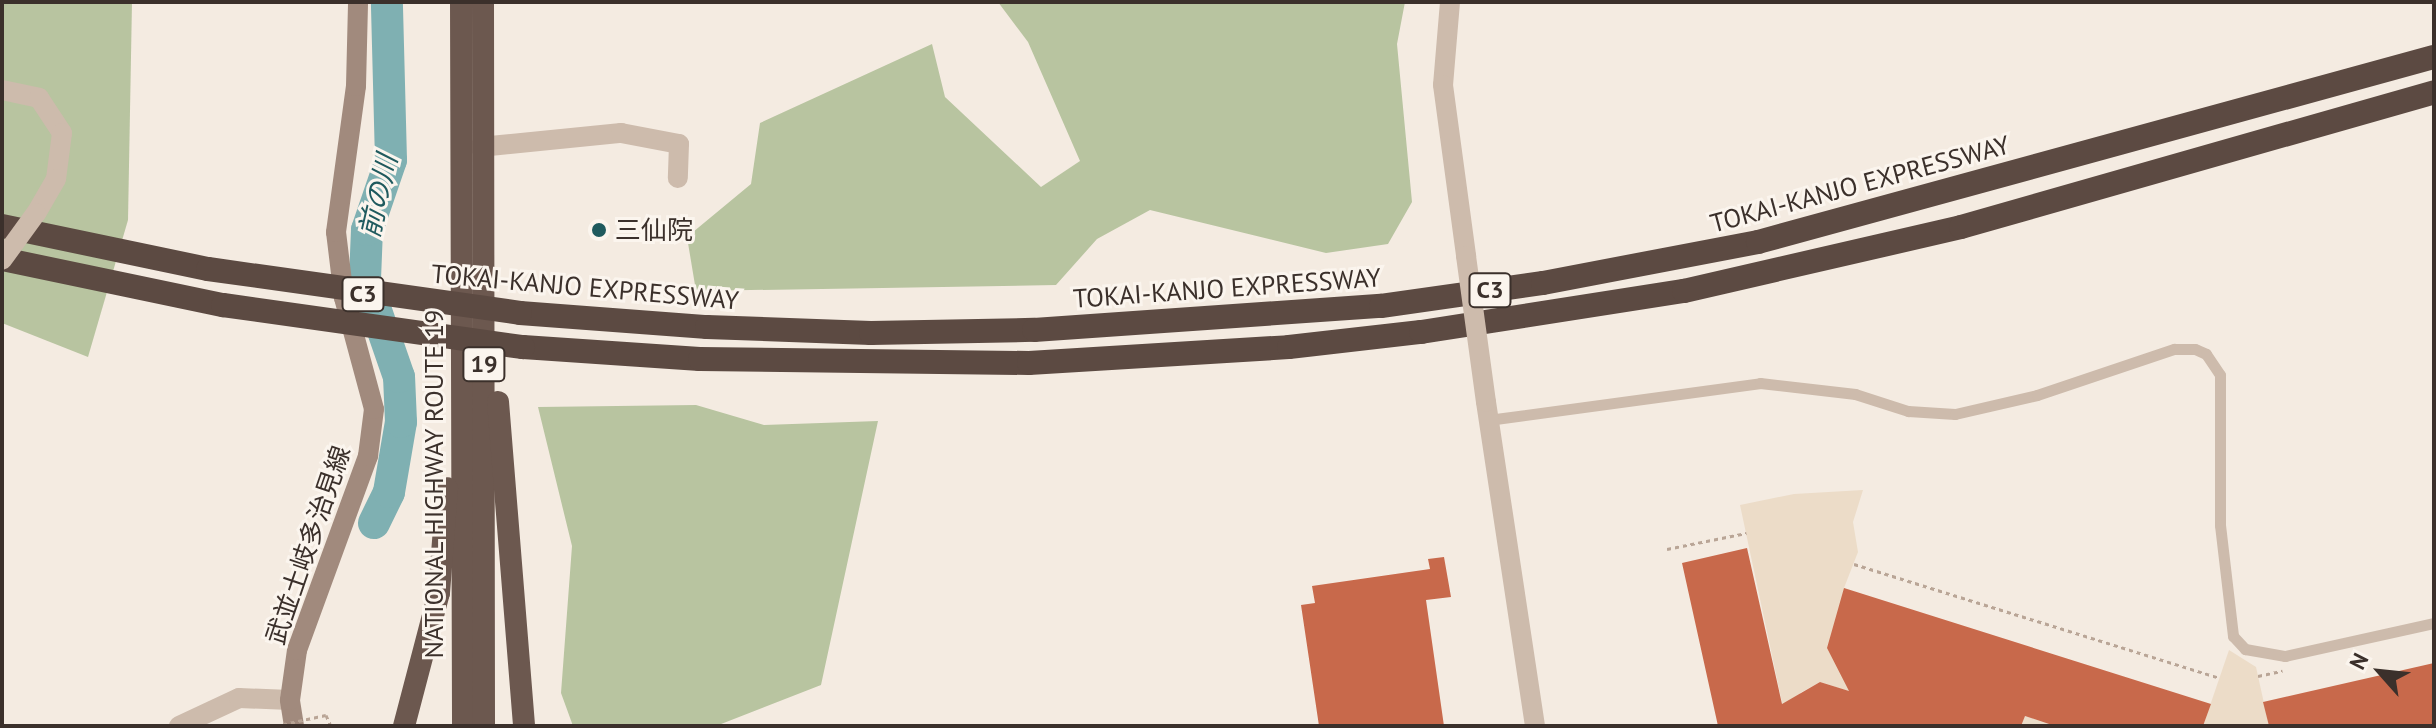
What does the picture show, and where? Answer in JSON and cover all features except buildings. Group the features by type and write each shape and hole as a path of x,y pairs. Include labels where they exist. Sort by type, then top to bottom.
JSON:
{"highway":[{"name":"NATIONAL HIGHWAY ROUTE 19","path":"461,2 463,726"},
{"name":"NATIONAL HIGHWAY ROUTE 19","path":"483,2 480,147 484,726"},
{"name":"TOKAI-KANJO EXPRESSWAY","path":"2,226 208,269 520,313 871,333 1034,330 1381,306 1667,262 1758,242 2434,57"},
{"name":"C3","path":"2,260 223,305 523,347 700,359 1029,363 1289,347 1421,332 1684,291 1961,227 2434,92"},
{"name":"19","path":"404,726 421,676 442,565 451,245 462,210"},
{"name":"19","path":"483,318 496,372 524,726"}],"main road":[{"name":"武並土岐多治見線","path":"294,726 290,700 297,650 368,456 374,409 344,298 336,232 356,86 358,2"}],"street":[{"path":"1450,2 1443,85 1487,411 1535,726"},
{"path":"2,90 39,98 62,133 56,179 2,260"},
{"path":"480,147 621,133 679,144 678,178"},
{"path":"179,726 239,698 290,700"}],"lane":[{"path":"1487,411 1760,383 1855,394 1908,411 1955,414 2037,395 2174,349 2195,349 2206,354 2220,375 2220,525 2233,636 2245,649 2285,656 2434,623"}],"path":[{"path":"1667,549 1746,533"},
{"path":"1854,564 2219,678"},
{"path":"275,726 326,715 331,726"}],"green space":[{"path":"2,2 132,2 128,220 88,357 2,323"},
{"path":"998,2 1405,2 1397,44 1412,202 1388,244 1326,253 1150,210 1097,239 1056,285 696,291 687,237 751,184 760,123 932,44 945,97 1041,187 1080,161 1028,42"},
{"path":"696,405 764,425 878,421 821,685 716,726 573,726 561,693 572,546 538,407"}],"shaded area":[{"path":"1863,490 1853,522 1858,552 1844,588 2025,716 2055,726 1959,726 1820,682 1800,693 1807,726 1787,726 1740,505 1794,494"},
{"path":"2229,650 2256,667 2269,726 2203,726"}],"waterway":[{"name":"前の川","path":"374,523 389,492 401,422 399,377 365,279 367,230 391,160 387,2"}],"place":[{"name":"三仙院","path":"599,230"}]}
